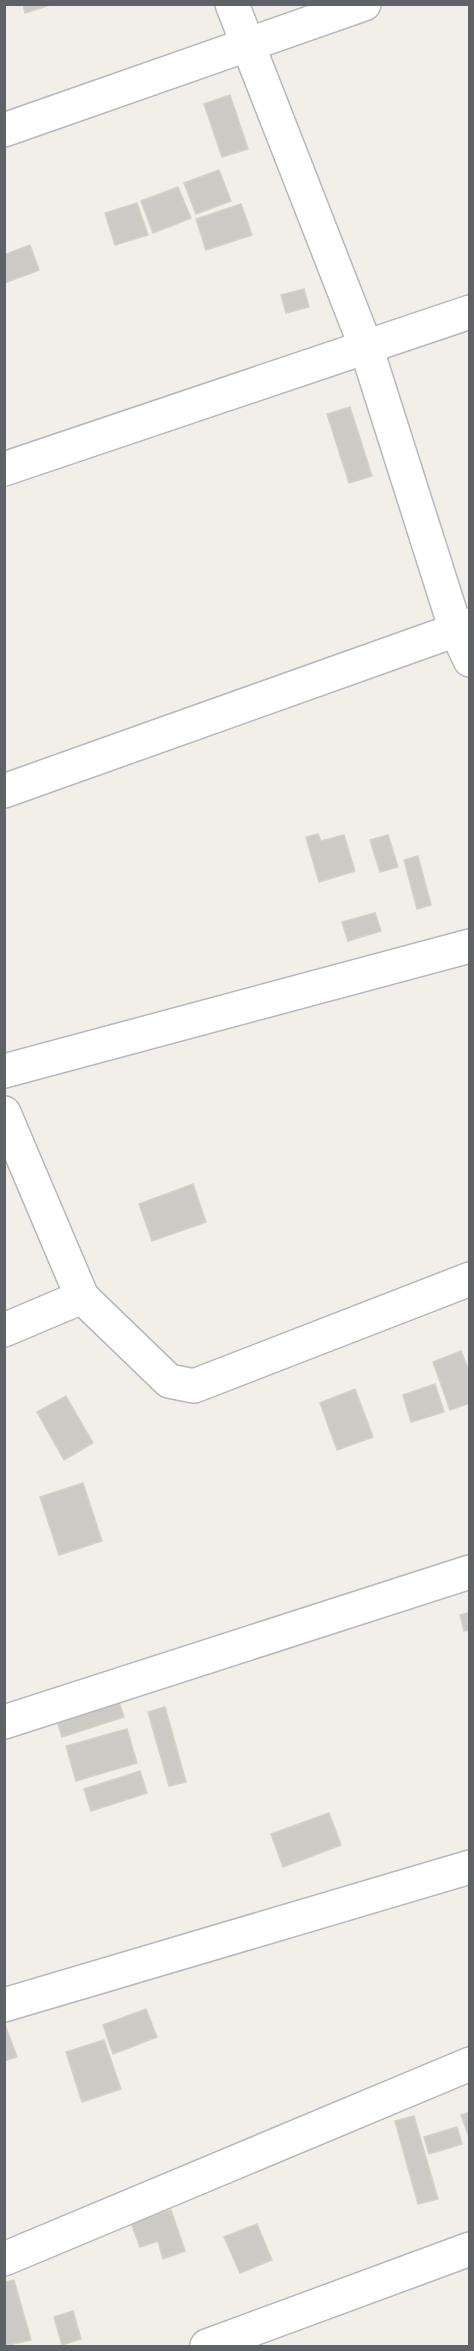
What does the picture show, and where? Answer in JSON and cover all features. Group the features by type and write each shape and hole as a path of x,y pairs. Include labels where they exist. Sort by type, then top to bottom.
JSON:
{"street":[{"path":"232,4 250,44 366,347 463,627 470,660"},
{"path":"4,129 364,4"},
{"path":"4,469 470,312"},
{"path":"4,791 463,627"},
{"path":"4,1071 470,945"},
{"path":"4,1113 82,1297 169,1381 194,1386 470,1279"},
{"path":"4,1330 82,1297"},
{"path":"4,1722 470,1572"},
{"path":"4,2005 470,1867"},
{"path":"4,2259 470,2064"},
{"path":"207,2346 470,2249"}],"building":[{"path":"23,4 53,4 25,13"},
{"path":"230,95 248,149 222,157 204,104"},
{"path":"219,170 231,201 196,214 184,183"},
{"path":"178,187 191,218 153,233 141,201"},
{"path":"137,203 148,235 115,245 105,213"},
{"path":"241,204 252,235 206,250 196,219"},
{"path":"30,245 39,270 5,283 4,255"},
{"path":"304,289 309,307 286,313 281,295"},
{"path":"350,407 372,476 349,483 327,414"},
{"path":"318,834 321,841 344,835 355,871 319,882 306,837"},
{"path":"388,835 398,867 380,872 370,840"},
{"path":"418,856 431,905 417,909 404,860"},
{"path":"375,913 381,931 348,941 342,922"},
{"path":"193,1184 206,1222 152,1241 139,1204"},
{"path":"461,1351 470,1374 470,1403 450,1410 433,1362"},
{"path":"435,1384 444,1412 411,1422 403,1395"},
{"path":"355,1389 373,1437 337,1450 320,1403"},
{"path":"66,1396 93,1443 64,1460 37,1412"},
{"path":"83,1483 102,1541 59,1555 40,1497"},
{"path":"470,1612 470,1630 464,1631 460,1615"},
{"path":"113,1683 124,1717 62,1737 51,1703"},
{"path":"165,1707 186,1782 169,1786 148,1712"},
{"path":"127,1729 137,1763 76,1781 66,1746"},
{"path":"140,1771 147,1793 91,1811 84,1789"},
{"path":"329,1813 341,1845 283,1867 271,1834"},
{"path":"146,2009 157,2037 113,2054 103,2025"},
{"path":"4,2022 17,2057 4,2061"},
{"path":"104,2040 121,2089 82,2102 66,2052"},
{"path":"470,2112 470,2140 461,2115"},
{"path":"414,2116 438,2199 418,2204 395,2121"},
{"path":"457,2127 462,2144 429,2154 424,2137"},
{"path":"171,2210 185,2251 163,2259 158,2241 140,2247 131,2223"},
{"path":"257,2224 272,2260 240,2273 224,2237"},
{"path":"14,2280 31,2340 4,2346 4,2282"},
{"path":"73,2311 81,2339 62,2345 54,2317"}]}
